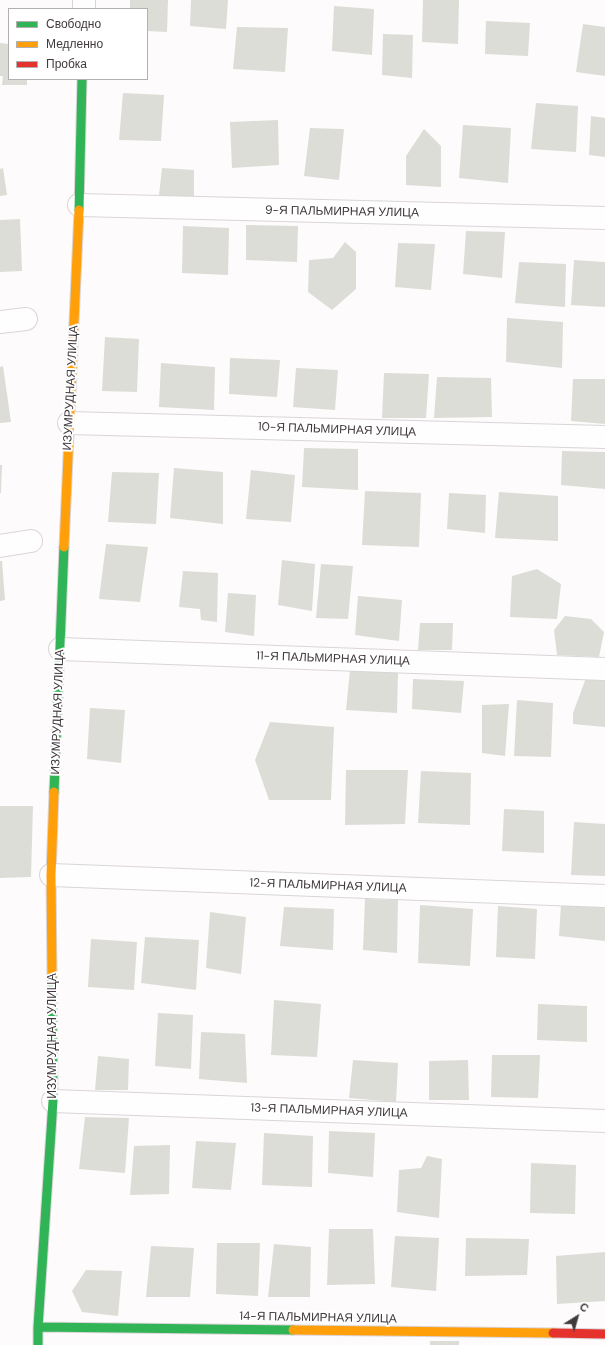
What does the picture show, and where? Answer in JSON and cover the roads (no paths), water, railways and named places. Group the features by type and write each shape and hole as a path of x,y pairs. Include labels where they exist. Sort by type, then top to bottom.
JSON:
{"street":[{"name":"ИЗУМРУДНАЯ УЛИЦА","path":"38,1345 53,1101 52,875 69,423 79,205 82,80"},
{"name":"9-Я ПАЛЬМИРНАЯ УЛИЦА","path":"79,205 605,218"},
{"path":"0,322 26,319"},
{"name":"10-Я ПАЛЬМИРНАЯ УЛИЦА","path":"69,423 605,437"},
{"path":"0,546 31,541"},
{"name":"11-Я ПАЛЬМИРНАЯ УЛИЦА","path":"60,649 605,669"},
{"name":"12-Я ПАЛЬМИРНАЯ УЛИЦА","path":"52,875 605,896"},
{"name":"13-Я ПАЛЬМИРНАЯ УЛИЦА","path":"53,1101 605,1122"},
{"name":"14-Я ПАЛЬМИРНАЯ УЛИЦА","path":"38,1327 602,1334"}]}
